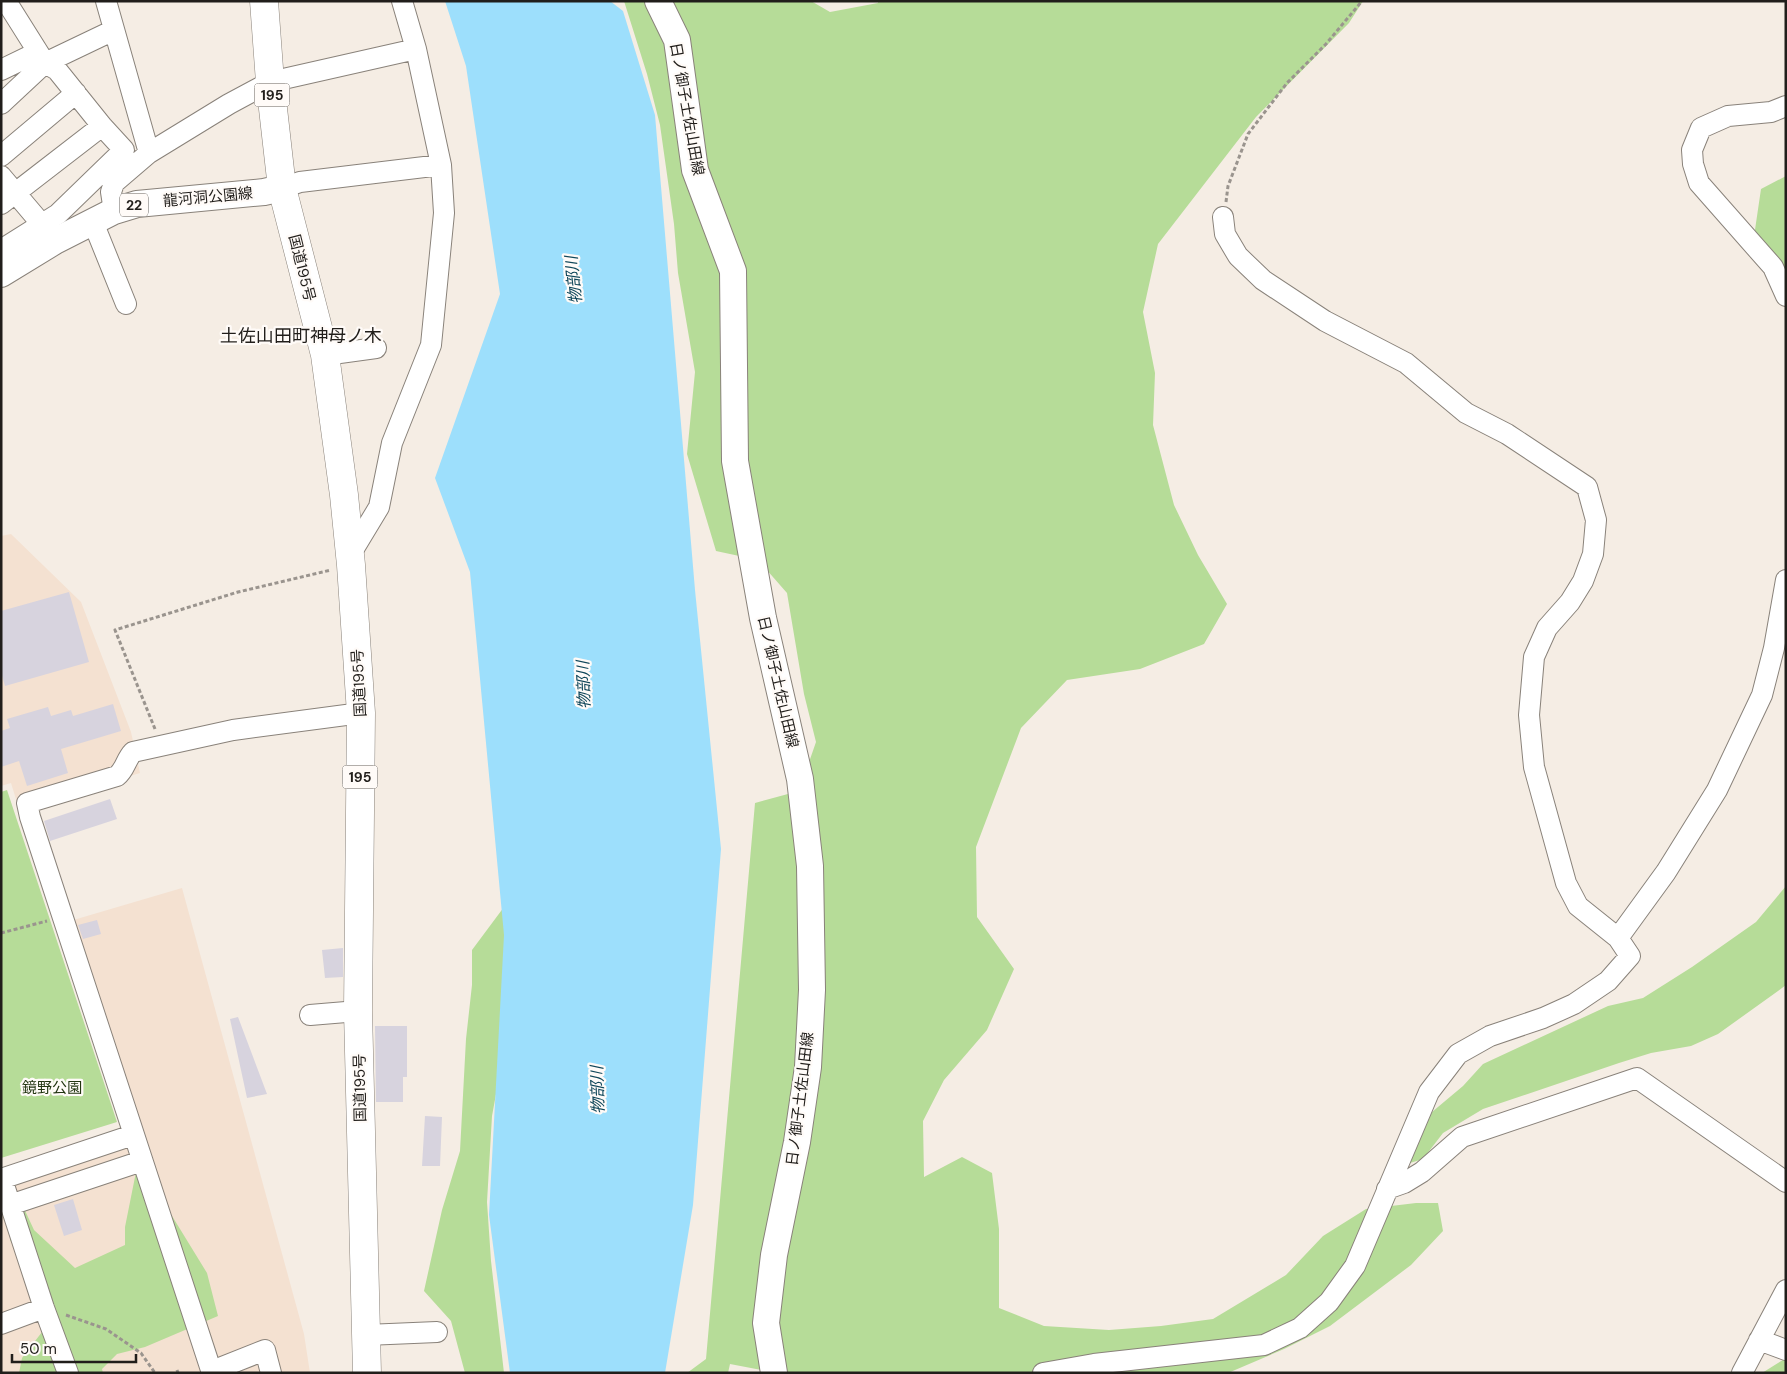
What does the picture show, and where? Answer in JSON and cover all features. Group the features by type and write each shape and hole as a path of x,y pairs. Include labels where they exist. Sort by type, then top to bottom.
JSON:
{"highway":[{"name":"国道195号","path":"264,1 270,82 282,188 325,356 344,494 350,560 361,713 358,1011 367,1373"}],"main road":[{"name":"日ノ御子土佐山田線","path":"658,1 677,40 695,170 733,271 735,461 763,618 800,779 810,866 812,990 808,1067 797,1142 774,1255 766,1323 774,1373"},
{"name":"龍河洞公園線","path":"1,274 49,233 137,204 264,192 282,188"}],"street":[{"path":"1,250 49,233 58,214 124,150 57,70 10,24 6,1"},
{"path":"106,1 148,153"},
{"path":"350,560 379,507 392,443 431,345 444,213 441,165 416,49 402,1"},
{"path":"1,70 114,30"},
{"path":"126,304 104,216 114,183 148,153 270,82 416,49"},
{"path":"1,104 42,57"},
{"path":"1,156 76,93"},
{"path":"1786,106 1771,112 1728,116 1701,128 1692,150 1692,164 1699,183 1773,267 1786,296"},
{"path":"8,199 102,126"},
{"path":"282,188 300,182 441,165"},
{"path":"1,176 8,199 49,233"},
{"path":"1042,1373 1094,1364 1264,1345 1300,1328 1329,1302 1355,1266 1428,1092 1458,1054 1490,1036 1543,1018 1574,1004 1608,981 1630,956 1618,938 1578,906 1566,883 1534,767 1529,715 1534,657 1547,628 1570,602 1583,581 1593,554 1596,520 1586,487 1507,434 1466,412 1406,362 1324,321 1264,280 1238,256 1225,234 1223,217"},
{"path":"325,356 376,348"},
{"path":"1618,938 1666,872 1717,790 1762,695 1774,648 1786,580"},
{"path":"271,1373 265,1350 245,1366 212,1372 133,1136 30,817 28,803 117,776 122,772 133,752 233,730 361,713"},
{"path":"310,1014 358,1011"},
{"path":"1387,1189 1404,1183 1422,1172 1462,1136 1637,1078 1786,1182"},
{"path":"68,1373 44,1308 2,1179 133,1136"},
{"path":"10,1205 142,1161"},
{"path":"1742,1373 1786,1290"},
{"path":"1,1324 44,1308"},
{"path":"366,1335 437,1332"},
{"path":"1759,1340 1786,1350"}],"path":[{"path":"1223,217 1228,186 1248,134 1287,84 1326,44 1362,1"},
{"path":"161,745 115,630 350,560"},
{"path":"1,932 62,916"},
{"path":"44,1308 106,1329 141,1353 155,1373"}],"shaded area":[{"path":"11,534 81,602 131,732 140,773 19,809 11,783 1,786 1,536"},
{"path":"182,888 304,1334 310,1373 1,1373 1,1173 135,1130 70,921"}],"green space":[{"path":"624,1 811,1 830,12 878,3 878,1 1363,1 1349,23 1256,117 1158,244 1143,312 1155,373 1153,425 1174,505 1198,555 1227,604 1204,644 1140,669 1067,680 1021,728 976,847 977,917 1014,969 987,1030 944,1080 923,1121 924,1177 962,1157 992,1173 999,1229 999,1308 1044,1326 1109,1330 1213,1319 1286,1275 1323,1236 1366,1209 1416,1203 1438,1203 1443,1231 1411,1265 1330,1326 1284,1349 1228,1373 778,1373 730,1364 728,1373 687,1373 706,1359 755,803 799,791 816,742 804,694 787,593 758,560 716,551 687,454 695,372 678,273 674,224 660,125 647,74"},
{"path":"1786,176 1786,277 1751,257 1761,189"},
{"name":"鏡野公園","path":"7,790 117,1122 1,1158 1,792"},
{"path":"1786,886 1786,985 1778,991 1718,1034 1691,1046 1651,1053 1483,1109 1443,1133 1423,1159 1410,1163 1432,1112 1463,1086 1483,1064 1608,1006 1643,998 1692,967 1756,922"},
{"path":"504,907 514,953 505,1045 492,1116 487,1202 491,1261 504,1373 465,1373 451,1321 424,1291 442,1210 460,1151 466,1039 472,985 472,950"},
{"path":"137,1167 161,1198 207,1273 218,1316 145,1347 117,1354 102,1369 103,1373 19,1373 22,1358 42,1332 44,1295 10,1240 16,1191 34,1230 75,1268 125,1245 125,1227"},
{"path":"1786,1358 1786,1373 1762,1373"}],"water":[{"name":"物部川","path":"445,1 610,1 623,11 655,115 695,590 721,849 693,1205 665,1373 510,1373 489,1215 504,935 470,572 435,478 500,294 466,66"}],"building":[{"path":"69,592 89,662 5,686 1,672 1,611"},
{"path":"113,704 121,731 61,749 68,773 27,786 19,761 1,767 1,731 10,728 7,719 48,707 51,716 71,710 73,716"},
{"path":"110,799 117,819 50,841 44,821"},
{"path":"97,920 101,934 83,939 78,925"},
{"path":"343,948 343,977 325,978 322,950"},
{"path":"238,1017 267,1094 247,1098 230,1019"},
{"path":"375,1026 407,1026 407,1077 403,1077 403,1102 376,1102"},
{"path":"425,1116 442,1117 440,1166 422,1166"},
{"path":"73,1199 82,1230 64,1236 54,1205"}],"district":[{"name":"土佐山田町神母ノ木","path":"301,336"}]}
